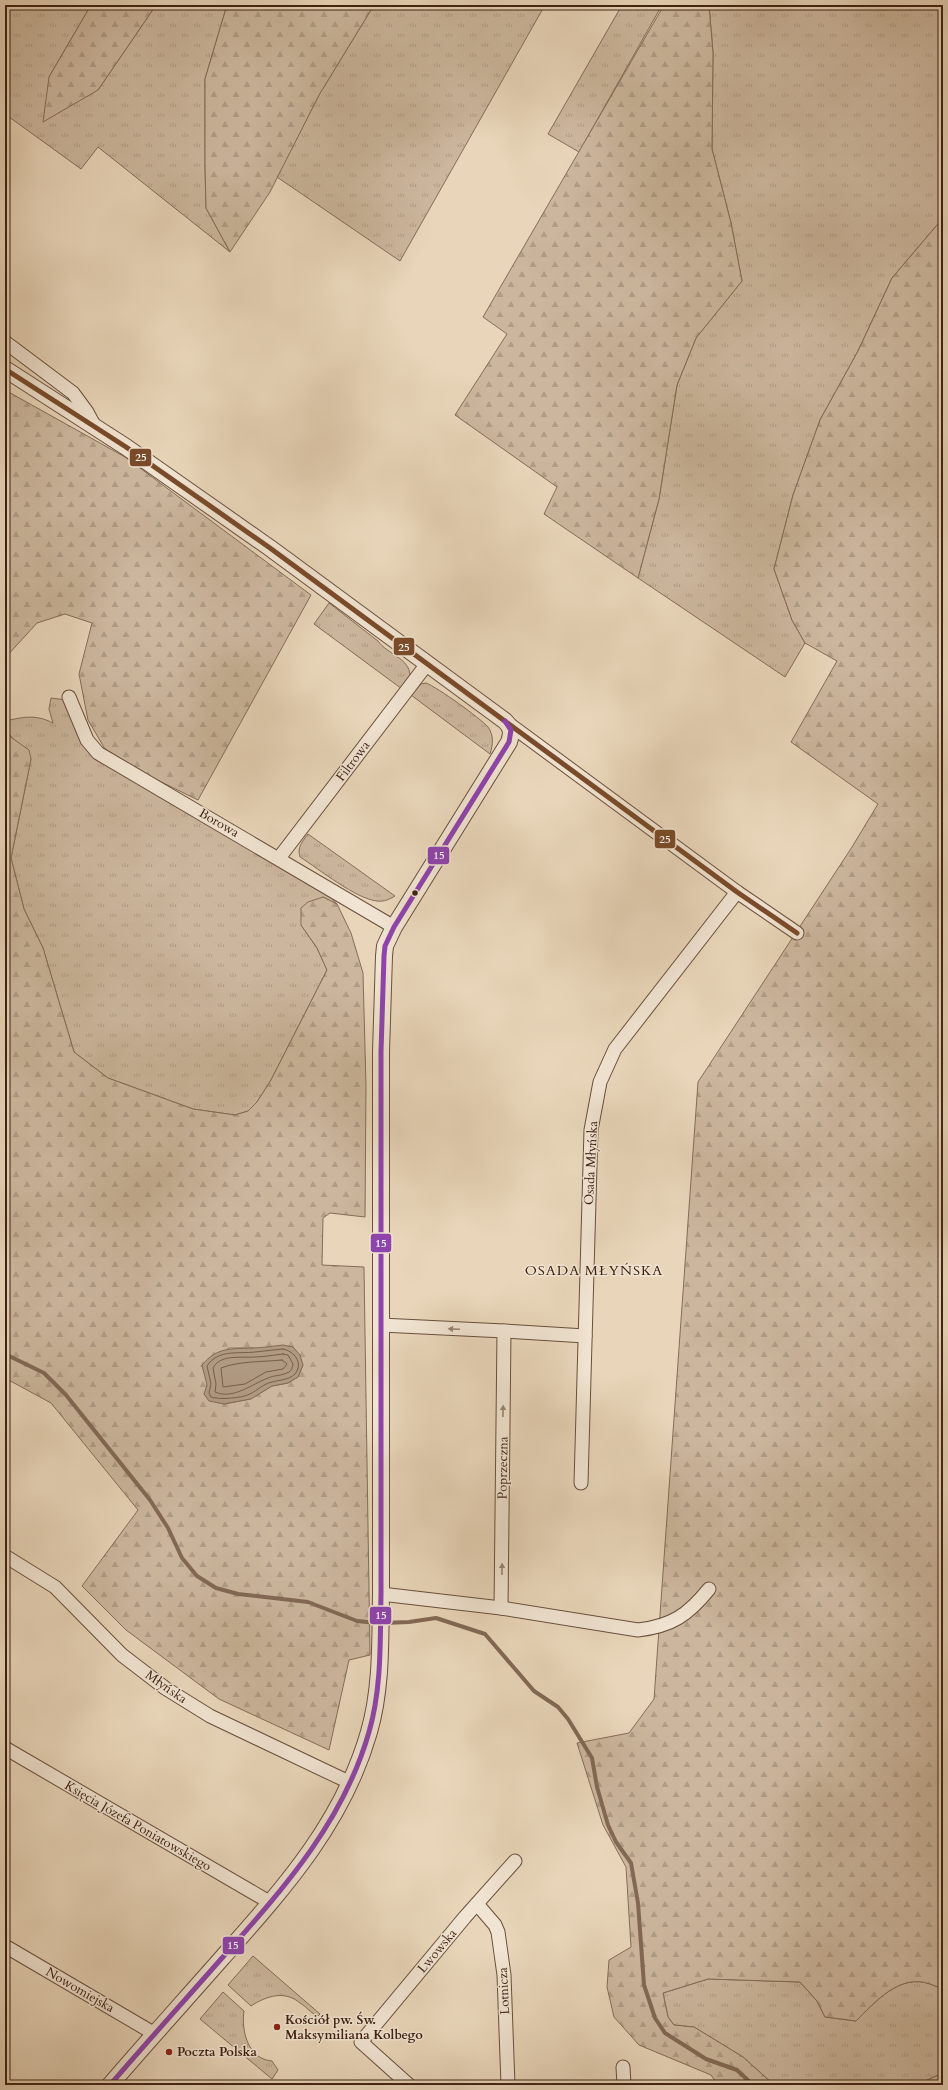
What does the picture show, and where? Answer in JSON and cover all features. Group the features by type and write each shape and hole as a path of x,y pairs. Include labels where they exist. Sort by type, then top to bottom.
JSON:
{"street":[{"path":"5,342 73,393 87,412 95,427"},
{"path":"5,369 95,427 270,548 737,892 797,933"},
{"name":"Filtrowa","path":"280,858 427,664"},
{"name":"Borowa","path":"69,697 87,740 98,753 280,858 394,927"},
{"path":"110,2085 271,1903 302,1865 318,1841 351,1783 369,1731 379,1671 381,1602 382,985 385,946 394,927 509,742 511,730 505,721"},
{"name":"Osada Młyńska","path":"581,1483 591,1130 600,1082 615,1049 737,892"},
{"path":"381,1325 585,1336"},
{"name":"Poprzeczna","path":"501,1608 504,1331"},
{"name":"Młyńska","path":"5,1556 55,1587 122,1655 165,1688 210,1716 351,1783"},
{"path":"381,1602 501,1608 638,1630 659,1626 679,1618 696,1605 709,1589"},
{"name":"Księcia Józefa Poniatowskiego","path":"5,1748 271,1903"},
{"name":"Lwowska","path":"409,2085 361,2042 515,1860"},
{"name":"Lotnicza","path":"477,1904 495,1925 498,1932 504,1975 508,2085"},
{"name":"Nowomiejska","path":"5,1946 155,2034"},
{"path":"623,2067 624,2085"}],"green space":[{"path":"5,5 91,5 49,77 98,90 156,5 227,5 205,79 205,166 206,208 230,252 98,147 81,169 5,114"},
{"path":"91,5 156,5 98,90 43,122 49,77"},
{"path":"227,5 374,5 319,95 270,192 230,252 206,208 205,166 205,79"},
{"path":"374,5 545,5 400,261 277,177 319,95"},
{"path":"622,5 662,5 579,152 548,134"},
{"path":"664,5 709,5 713,53 712,149 731,223 742,281 696,338 677,385 659,499 638,578 544,514 557,487 455,415 507,334 483,317"},
{"path":"709,5 943,5 943,218 892,278 858,351 820,420 793,495 774,569 792,620 805,643 785,677 638,578 659,499 677,385 696,338 742,281 731,223 712,149 713,53"},
{"path":"943,218 943,1991 940,1988 930,1984 908,1982 889,1991 856,2021 825,2017 817,2001 800,1982 708,1979 663,1993 668,2017 674,2025 694,2027 743,2057 774,2085 718,2085 711,2075 639,2045 614,2017 607,1987 609,1960 631,1947 626,1867 603,1825 577,1743 629,1733 654,1699 698,1082 852,847 878,804 791,742 837,661 805,643 792,620 774,569 793,495 820,420 858,351 892,278"},
{"path":"5,390 125,457 311,595 198,800 135,769 105,749 88,720 79,674 92,623 65,614 37,623 5,658"},
{"path":"329,603 406,664 410,675 402,689 314,624"},
{"path":"426,683 458,703 488,727 492,740 490,754 411,695 421,684"},
{"path":"51,698 66,700 87,750 327,893 337,904 323,897 301,925 317,948 327,970 271,1080 257,1102 248,1111 235,1115 193,1109 108,1078 74,1052 43,948 24,909 11,858 31,759 10,735 5,733 5,721 18,718 35,717 53,723 49,709"},
{"path":"5,733 29,750 31,759 11,858 24,909 43,948 74,1052 108,1078 193,1109 235,1115 248,1111 257,1102 271,1080 327,970 317,948 301,925 301,908 308,902 323,897 337,904 351,933 363,973 366,1086 365,1217 330,1213 323,1218 322,1265 364,1267 370,1655 349,1660 329,1750 219,1699 126,1630 82,1586 138,1510 51,1403 5,1378","holes":["229,1348 253,1348 303,1365 298,1377 288,1383 272,1386 250,1399 224,1404 204,1394 208,1385 202,1365"]},
{"path":"308,834 395,896 382,901 368,899 338,883 300,857 300,847"},
{"path":"253,1956 320,2014 318,2016 315,2015 294,1999 282,1996 269,1997 251,2006 228,1985"},
{"path":"708,1979 800,1982 817,2001 825,2017 856,2021 880,1998 898,1986 908,1982 919,1982 936,1986 943,1991 943,2073 916,2085 774,2085 743,2057 694,2027 674,2025 668,2017 663,1993"},
{"path":"223,1992 244,2011 243,2019 245,2035 252,2050 264,2059 272,2061 278,2070 272,2079 200,2019"},
{"path":"943,2073 943,2085 916,2085"}],"water":[{"path":"283,1345 293,1347 300,1355 303,1365 298,1377 288,1383 272,1386 251,1399 224,1404 209,1401 204,1394 207,1385 202,1365 213,1355 231,1349 260,1348"}],"waterway":[{"path":"5,1354 44,1373 66,1395 150,1500 168,1528 182,1558 197,1576 216,1588 238,1594 308,1602 357,1621 377,1623"},
{"path":"383,1623 409,1622 436,1618 485,1634 534,1691 558,1707 568,1719 592,1758 597,1787 608,1825 616,1842 631,1863 638,1903 644,1985 655,2018 665,2033 706,2059 737,2070 753,2085"}],"transit line":[{"name":"25","path":"5,369 126,447 270,548 737,892 797,933"},
{"name":"15","path":"110,2085 245,1932 309,1853 344,1796 358,1765 369,1732 376,1698 380,1646 381,1052 385,946 394,927 509,742 511,730 505,721"}],"place":[{"name":"Kościół pw. Św. Maksymiliana Kolbego","path":"277,2027"},
{"name":"Poczta Polska","path":"169,2052"}],"district":[{"name":"OSADA MŁYŃSKA","path":"594,1270"}]}
